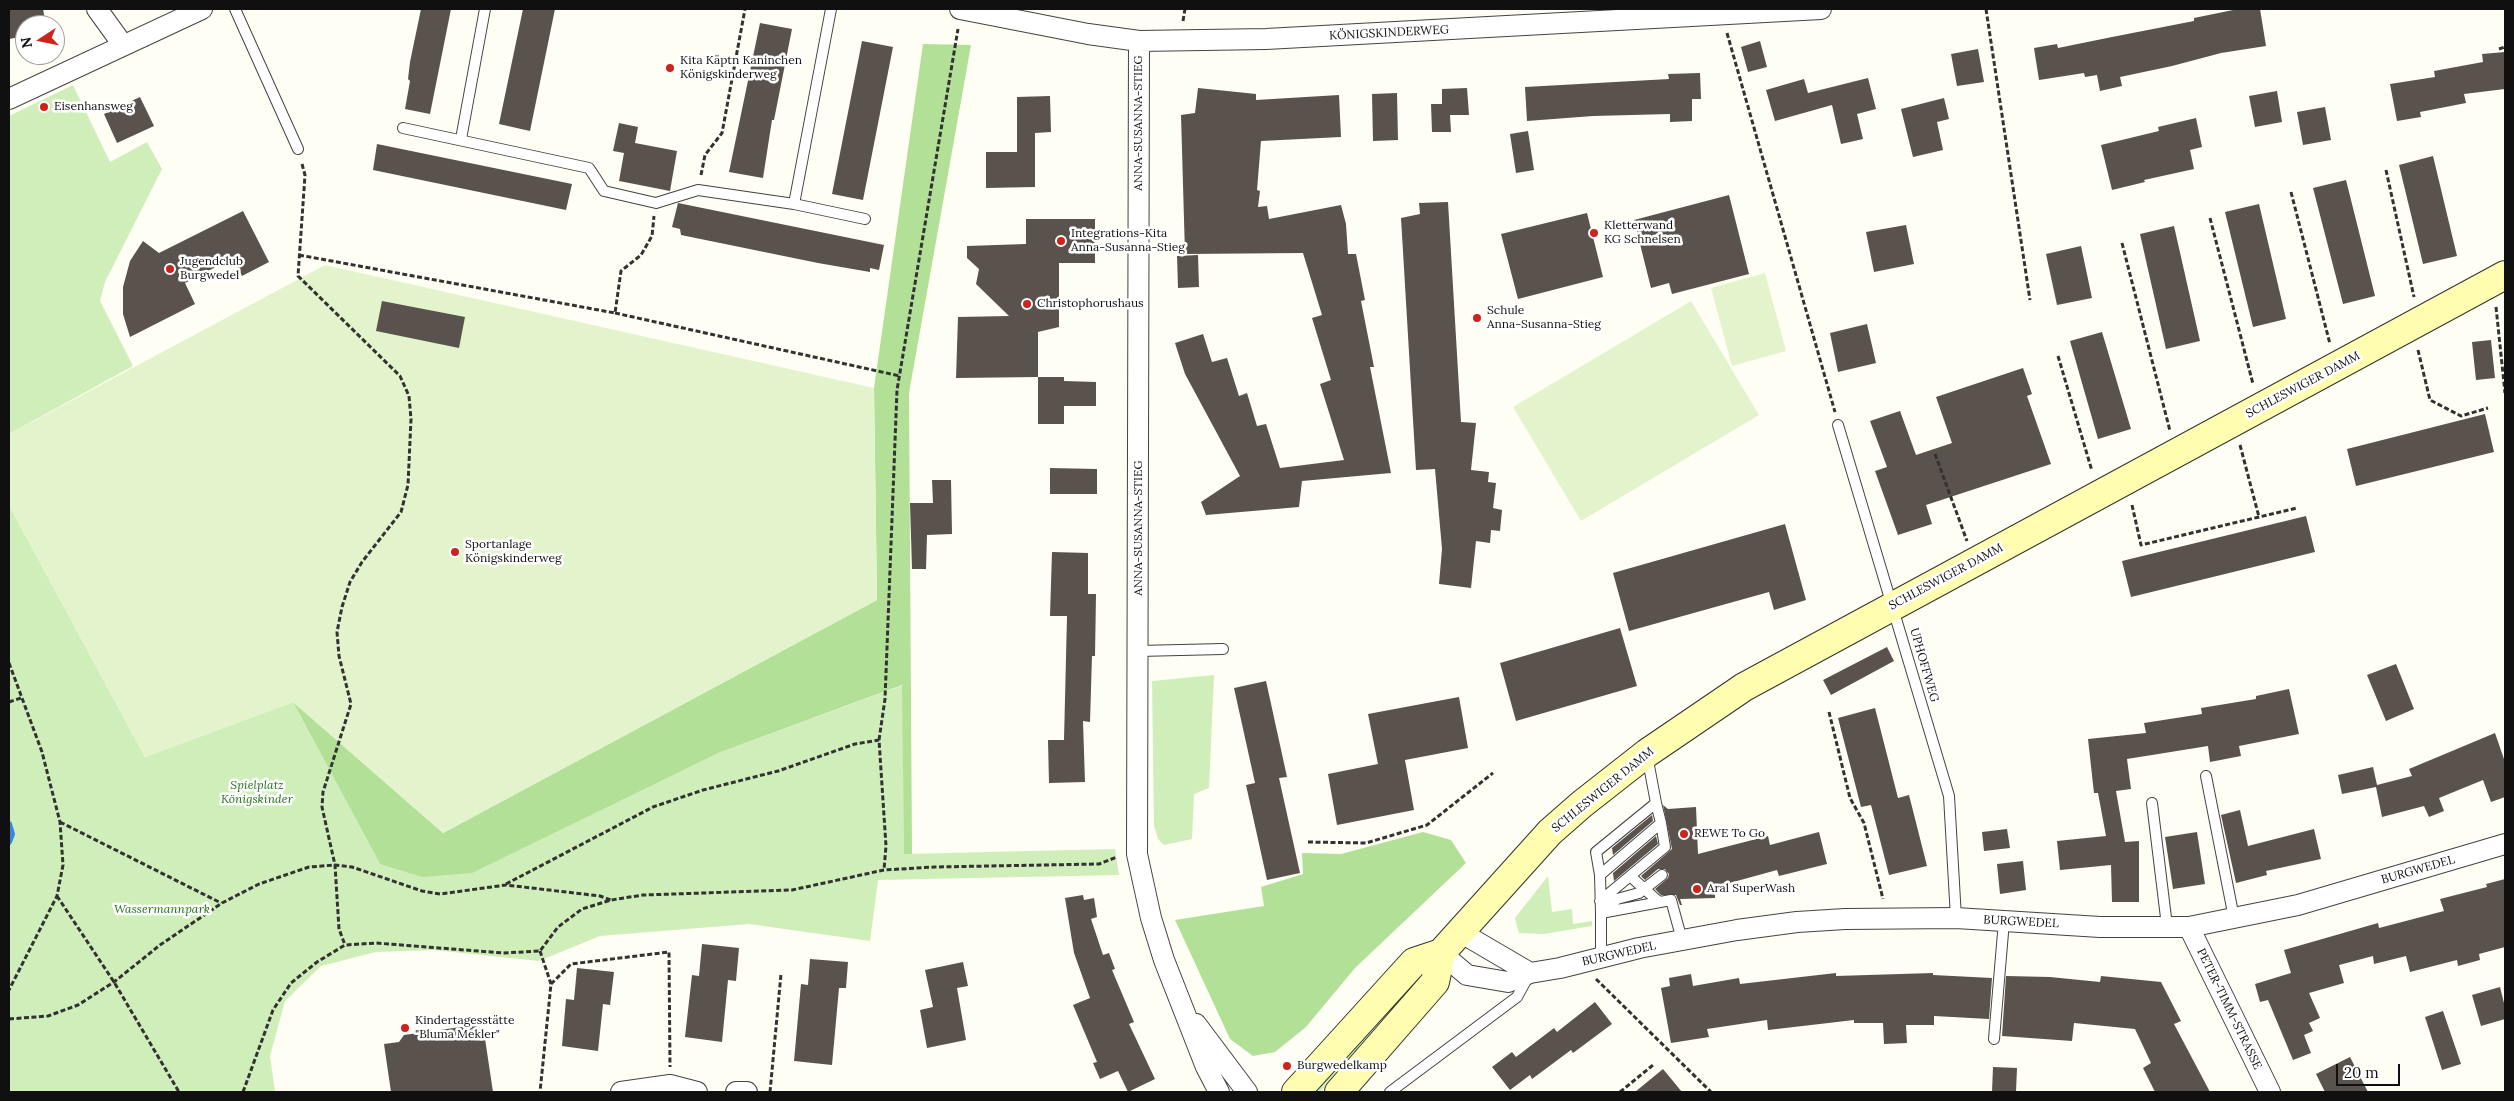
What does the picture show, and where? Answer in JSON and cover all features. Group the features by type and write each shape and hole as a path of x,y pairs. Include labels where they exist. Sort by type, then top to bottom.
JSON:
{"main road":[{"name":"SCHLESWIGER DAMM","path":"1296,1092 1414,962 1441,953 1550,832 1647,753 1744,687 2500,279"},
{"path":"1339,1092 1435,982 1441,953"}],"street":[{"path":"97,9 123,45"},
{"path":"9,100 202,9"},
{"name":"KÖNIGSKINDERWEG","path":"961,9 1088,34 1139,41 1266,39 1722,16 1821,9"},
{"name":"ANNA-SUSANNA-STIEG","path":"1139,41 1137,854 1151,918 1167,968 1206,1067 1219,1092"},
{"name":"BURGWEDEL","path":"1441,953 1467,975 1508,982 1530,973 1682,940 1797,922 1956,918 2100,927 2189,927 2298,905 2505,844"},
{"name":"PETER-TIMM-STRASSE","path":"2189,927 2270,1092"},
{"path":"1460,932 1530,973"},
{"name":"ANNA-SUSANNA-STIEG","path":"1183,1008 1247,1092"},
{"path":"621,1092 670,1085 697,1092"},
{"path":"736,1092 747,1092"}],"lane":[{"path":"235,9 298,149"},
{"path":"461,139 485,9"},
{"path":"794,204 831,9"},
{"path":"403,128 589,168 604,191 656,203 698,190 794,204 865,219"},
{"name":"UPHOFFWEG","path":"1838,425 1949,796 1956,918"},
{"path":"1138,651 1223,649"},
{"path":"1600,901 1665,847 1647,753"},
{"path":"2206,776 2234,918"},
{"path":"1596,959 1601,913 1600,875 1596,852 1656,802"},
{"path":"2152,803 2166,926"},
{"path":"1600,875 1661,822"},
{"path":"1601,913 1617,898 1639,893 1662,875"},
{"path":"1630,876 1660,902"},
{"path":"1601,913 1671,900 1682,940"},
{"path":"1994,1039 2004,921"},
{"path":"1390,1092 1517,997 1530,973"}],"path":[{"path":"698,190 705,155 722,133 745,9"},
{"path":"884,870 886,846 879,740 885,700 900,376 961,9"},
{"path":"1183,26 1185,9"},
{"path":"1986,9 2030,300"},
{"path":"1722,16 1838,425"},
{"path":"2499,49 2505,47"},
{"path":"298,149 305,176 298,276 400,376 410,396 412,419 408,485 401,512 362,562 350,582 337,632 338,656 351,704 323,792 322,807 335,865 339,929 345,945"},
{"path":"2386,170 2430,400 2461,416 2488,408"},
{"path":"2291,192 2336,367"},
{"path":"615,313 621,271 641,255 652,236 656,203"},
{"path":"2210,218 2259,408"},
{"path":"2122,243 2175,453"},
{"path":"299,254 615,313 900,376"},
{"path":"2500,279 2505,393"},
{"path":"2058,356 2099,494"},
{"path":"2234,422 2259,517"},
{"path":"1935,454 1974,562"},
{"path":"2126,480 2141,545 2297,508"},
{"path":"9,662 42,752 60,822 63,865 57,896 9,990"},
{"path":"9,702 21,698"},
{"path":"1829,712 1850,798 1864,823 1888,919"},
{"path":"506,885 653,807 703,790 778,771 855,744 879,740"},
{"path":"1308,842 1366,843 1427,825 1493,773"},
{"path":"60,822 222,903"},
{"path":"540,951 558,927 582,909 611,900 643,895 792,890 884,870 934,867 1099,864 1123,855 1137,854"},
{"path":"9,1020 48,1016 78,1005 114,982 160,945 222,903 259,884 309,867 335,865 352,867 422,891 440,894 506,885 600,896 611,900"},
{"path":"57,896 114,982 179,1092"},
{"path":"243,1092 273,1010 291,983 317,962 345,945 376,943 503,953 540,951"},
{"path":"540,951 551,984 540,1092"},
{"path":"551,984 571,964 669,952 670,1085"},
{"path":"1596,959 1596,980 1711,1092"},
{"path":"770,1092 781,974"},
{"path":"1620,1092 1652,1064"}],"green space":[{"path":"923,44 971,45 909,393 912,854 904,854 902,685 718,753 472,873 422,877 380,864 293,702 443,833 877,600 874,388"},
{"path":"73,85 110,162 147,142 162,169 105,282 100,301 133,366 9,434 9,116"},
{"name":"Sportanlage Königskinderweg","path":"325,265 874,388 877,600 443,833 293,702 145,757 9,505 9,434"},
{"path":"1765,273 1786,351 1732,366 1711,288"},
{"path":"1691,301 1759,415 1581,521 1513,407"},
{"name":"Wassermannpark","path":"9,505 145,757 293,702 380,864 718,753 903,685 904,854 1115,849 1119,875 878,880 870,941 749,924 600,936 539,961 433,950 376,952 321,966 285,1001 270,1056 275,1092 9,1092"},
{"path":"1214,675 1209,788 1194,794 1192,839 1164,845 1158,839 1154,826 1152,681"},
{"path":"1423,832 1451,840 1466,863 1355,968 1306,1027 1275,1052 1253,1056 1230,1039 1175,920 1264,906 1261,887 1303,874 1302,853 1341,854"},
{"path":"1548,876 1552,912 1572,909 1573,924 1592,921 1592,926 1544,934 1519,933 1515,918"},
{"path":"1433,960 1320,1092 1310,1092"}],"building":[{"path":"9,9 43,9 44,15 15,15 15,38 9,39"},
{"path":"421,9 451,9 430,114 405,109 410,81 408,79 410,62"},
{"path":"523,9 555,9 530,131 499,124"},
{"path":"2238,9 2260,9 2266,46 2221,53 2120,77 2122,86 2100,91 2097,75 2085,77 2084,73 2039,80 2034,48 2057,44 2058,48 2194,21 2194,18"},
{"path":"760,23 792,29 774,120 772,120 763,178 729,172"},
{"path":"862,41 893,47 863,200 832,194"},
{"path":"1760,41 1767,67 1748,72 1741,47"},
{"path":"1978,49 1984,82 1957,86 1951,54"},
{"path":"2505,52 2505,89 2464,94 2466,103 2420,112 2421,117 2397,121 2390,84 2435,77 2434,71 2483,62 2482,54"},
{"path":"1700,73 1701,99 1692,99 1692,121 1670,122 1670,114 1593,116 1527,121 1525,87 1669,79 1668,74"},
{"path":"1868,78 1876,109 1857,114 1863,139 1841,144 1832,105 1775,121 1766,90 1804,79 1808,93"},
{"path":"1198,88 1256,94 1256,100 1339,95 1341,137 1261,141 1257,190 1260,191 1258,207 1267,206 1269,219 1341,205 1346,224 1348,254 1356,254 1365,300 1361,301 1374,367 1370,367 1391,473 1302,481 1299,507 1206,515 1201,502 1240,476 1185,374 1175,343 1203,334 1212,362 1227,358 1239,396 1247,393 1257,426 1266,424 1280,468 1344,460 1320,384 1331,380 1312,318 1322,315 1303,253 1185,254 1181,115 1195,113"},
{"path":"1467,88 1469,115 1450,115 1451,132 1432,132 1431,104 1442,104 1442,89"},
{"path":"2277,91 2282,122 2255,127 2249,96"},
{"path":"1397,93 1398,140 1373,141 1372,94"},
{"path":"1050,96 1051,132 1035,133 1035,187 986,188 986,152 1017,152 1017,97"},
{"path":"140,97 154,126 117,143 104,114"},
{"path":"1944,98 1949,119 1937,122 1943,150 1913,157 1901,109"},
{"path":"2325,107 2331,140 2303,145 2297,112"},
{"path":"2196,118 2202,147 2190,150 2194,169 2144,180 2145,182 2112,190 2101,145 2159,131 2158,127"},
{"path":"619,123 638,127 635,143 677,151 670,191 619,181 624,153 613,151"},
{"path":"1528,131 1534,170 1516,173 1510,134"},
{"path":"377,144 572,184 566,210 373,170"},
{"path":"2433,156 2457,256 2423,264 2399,165"},
{"path":"2346,180 2375,296 2343,304 2313,188"},
{"path":"1729,195 1749,274 1672,294 1669,283 1651,288 1634,220"},
{"path":"1448,202 1461,422 1476,423 1471,470 1489,472 1488,482 1496,483 1493,508 1502,510 1500,531 1491,530 1490,543 1476,541 1471,588 1439,584 1442,549 1435,469 1416,470 1401,218 1420,214 1419,203"},
{"path":"678,203 884,245 879,270 870,268 870,272 818,263 681,235 680,229 672,227"},
{"path":"2259,204 2286,319 2253,327 2225,212"},
{"name":"Jugendclub Burgwedel","path":"243,211 269,262 242,276 233,258 185,283 195,304 130,337 123,314 123,287 130,261 143,241 159,253"},
{"path":"1587,213 1603,277 1518,299 1501,234"},
{"name":"Christophorushaus","path":"1026,219 1095,219 1095,263 1059,263 1059,327 1038,332 1038,377 956,378 958,317 1009,316 976,284 979,269 967,258 967,246 1026,244"},
{"path":"1906,225 1914,264 1874,272 1866,232"},
{"path":"2174,226 2200,341 2166,349 2140,234"},
{"path":"2081,246 2092,298 2057,305 2046,254"},
{"path":"1198,255 1199,287 1178,288 1177,256"},
{"path":"382,301 465,317 459,348 376,331"},
{"path":"1867,324 1876,363 1838,372 1830,333"},
{"path":"2102,332 2131,429 2098,439 2070,341"},
{"path":"2491,340 2495,378 2476,380 2472,342"},
{"path":"2023,368 2032,394 2027,396 2051,464 1926,505 1932,524 1898,535 1875,471 1887,467 1870,421 1900,411 1916,455 1952,443 1936,397"},
{"path":"1038,377 1064,377 1064,381 1096,382 1096,406 1064,406 1064,424 1038,424"},
{"path":"2485,414 2494,452 2356,486 2347,449"},
{"path":"1050,468 1097,469 1097,494 1050,494"},
{"path":"932,480 951,480 952,534 927,535 926,569 912,569 910,503 933,503"},
{"path":"2306,516 2315,552 2131,597 2122,561"},
{"path":"1785,524 1806,600 1774,610 1769,592 1629,631 1613,573"},
{"path":"1052,552 1088,553 1088,594 1096,594 1095,656 1092,656 1090,722 1083,721 1085,782 1049,783 1048,740 1064,740 1067,616 1050,616"},
{"path":"1620,628 1637,686 1516,721 1500,663"},
{"path":"1887,647 1894,661 1831,695 1823,680"},
{"path":"2396,664 2414,709 2386,721 2367,675"},
{"path":"1266,681 1287,777 1279,778 1300,873 1267,880 1246,785 1255,783 1234,688"},
{"path":"2289,689 2299,734 2239,746 2241,756 2210,762 2208,746 2127,759 2131,789 2116,791 2125,842 2139,841 2139,902 2112,902 2111,865 2060,870 2057,841 2106,836 2098,793 2094,793 2088,739 2146,733 2144,723 2202,714 2201,708 2256,699 2256,696"},
{"path":"1459,697 1468,748 1405,760 1414,810 1337,825 1328,774 1378,764 1368,714"},
{"path":"1875,708 1898,798 1909,795 1927,866 1889,875 1871,805 1861,807 1838,718"},
{"path":"2495,733 2505,762 2505,797 2491,802 2483,780 2439,798 2444,811 2429,817 2424,806 2382,817 2376,787 2342,794 2338,775 2373,767 2377,785 2412,776 2409,769"},
{"path":"1663,805 1668,809 1696,807 1698,854 1768,836 1770,845 1819,832 1827,864 1779,876 1777,870 1715,887 1715,898 1680,899 1682,905 1680,905 1676,895 1661,895 1655,889 1668,878 1669,874 1665,869 1658,869 1645,880 1641,876 1672,849"},
{"path":"2240,810 2248,846 2314,829 2321,859 2266,871 2267,875 2236,883 2221,815"},
{"path":"1652,815 1653,821 1613,855 1612,848"},
{"path":"2007,829 2010,848 1984,851 1982,832"},
{"path":"2197,832 2205,884 2173,889 2165,837"},
{"path":"1656,836 1658,844 1614,881 1613,873"},
{"path":"2023,861 2026,890 2000,894 1997,864"},
{"path":"2505,879 2505,947 2479,954 2480,960 2458,966 2457,960 2410,972 2406,956 2374,964 2373,956 2339,965 2344,983 2309,993 2320,1018 2309,1023 2313,1031 2304,1035 2311,1053 2293,1060 2268,1000 2260,1002 2255,984 2291,973 2284,950 2378,923 2379,928 2444,911 2440,899 2487,887 2486,884"},
{"path":"1083,895 1084,900 1094,898 1097,917 1091,919 1103,955 1109,953 1115,969 1112,970 1134,1022 1129,1024 1155,1079 1128,1092 1118,1071 1100,1079 1093,1063 1097,1062 1073,1005 1090,998 1074,953 1065,898"},
{"path":"702,944 739,948 736,981 728,980 722,1042 685,1037 692,975 699,976"},
{"path":"810,959 848,962 846,988 839,988 832,1065 794,1061 801,984 808,985"},
{"path":"963,962 968,986 957,988 966,1040 927,1048 920,1010 933,1007 925,970"},
{"path":"577,968 614,972 610,1005 603,1004 598,1051 562,1046 566,999 574,1000"},
{"path":"1836,973 1836,976 1933,973 1933,975 1992,978 1989,1019 1934,1016 1934,1025 1906,1025 1907,1043 1884,1044 1883,1023 1854,1023 1854,1020 1768,1030 1767,1020 1707,1029 1709,1037 1671,1043 1661,988 1670,986 1669,978 1691,974 1693,986 1739,978 1740,984"},
{"path":"2006,976 2050,977 2100,982 2101,976 2161,982 2181,1021 2174,1024 2210,1092 2155,1092 2143,1068 2151,1063 2135,1029 2074,1023 2072,1041 2002,1036"},
{"path":"2500,987 2505,1007 2505,1019 2481,1026 2472,995"},
{"path":"1595,1002 1612,1024 1573,1053 1571,1050 1532,1079 1530,1075 1510,1090 1492,1067 1512,1052 1516,1057 1554,1028 1557,1032"},
{"path":"2443,1011 2461,1064 2442,1070 2425,1017"},
{"path":"475,1025 484,1032 493,1092 391,1092 384,1044 399,1042 404,1035"},
{"path":"2350,1057 2368,1092 2325,1092 2316,1074"},
{"path":"1993,1067 2017,1068 2016,1092 1992,1092"},
{"path":"1663,1069 1682,1092 1635,1092"}],"waterway":[{"path":"9,824 12,834 9,842"}],"place":[{"name":"Kita Käptn Kaninchen Königskinderweg","path":"670,68"},
{"name":"Eisenhansweg","path":"44,107"},
{"name":"Kletterwand KG Schnelsen","path":"1594,233"},
{"name":"Integrations-Kita Anna-Susanna-Stieg","path":"1061,241"},
{"name":"Jugendclub Burgwedel","path":"170,269"},
{"name":"Christophorushaus","path":"1027,304"},
{"name":"Schule Anna-Susanna-Stieg","path":"1477,318"},
{"name":"Sportanlage Königskinderweg","path":"455,552"},
{"name":"REWE To Go","path":"1684,834"},
{"name":"Aral SuperWash","path":"1697,889"},
{"name":"Kindertagesstätte \"Bluma Mekler\"","path":"405,1028"},
{"name":"Burgwedelkamp","path":"1287,1066"}],"park label":[{"name":"Spielplatz Königskinder","path":"257,793"}]}
